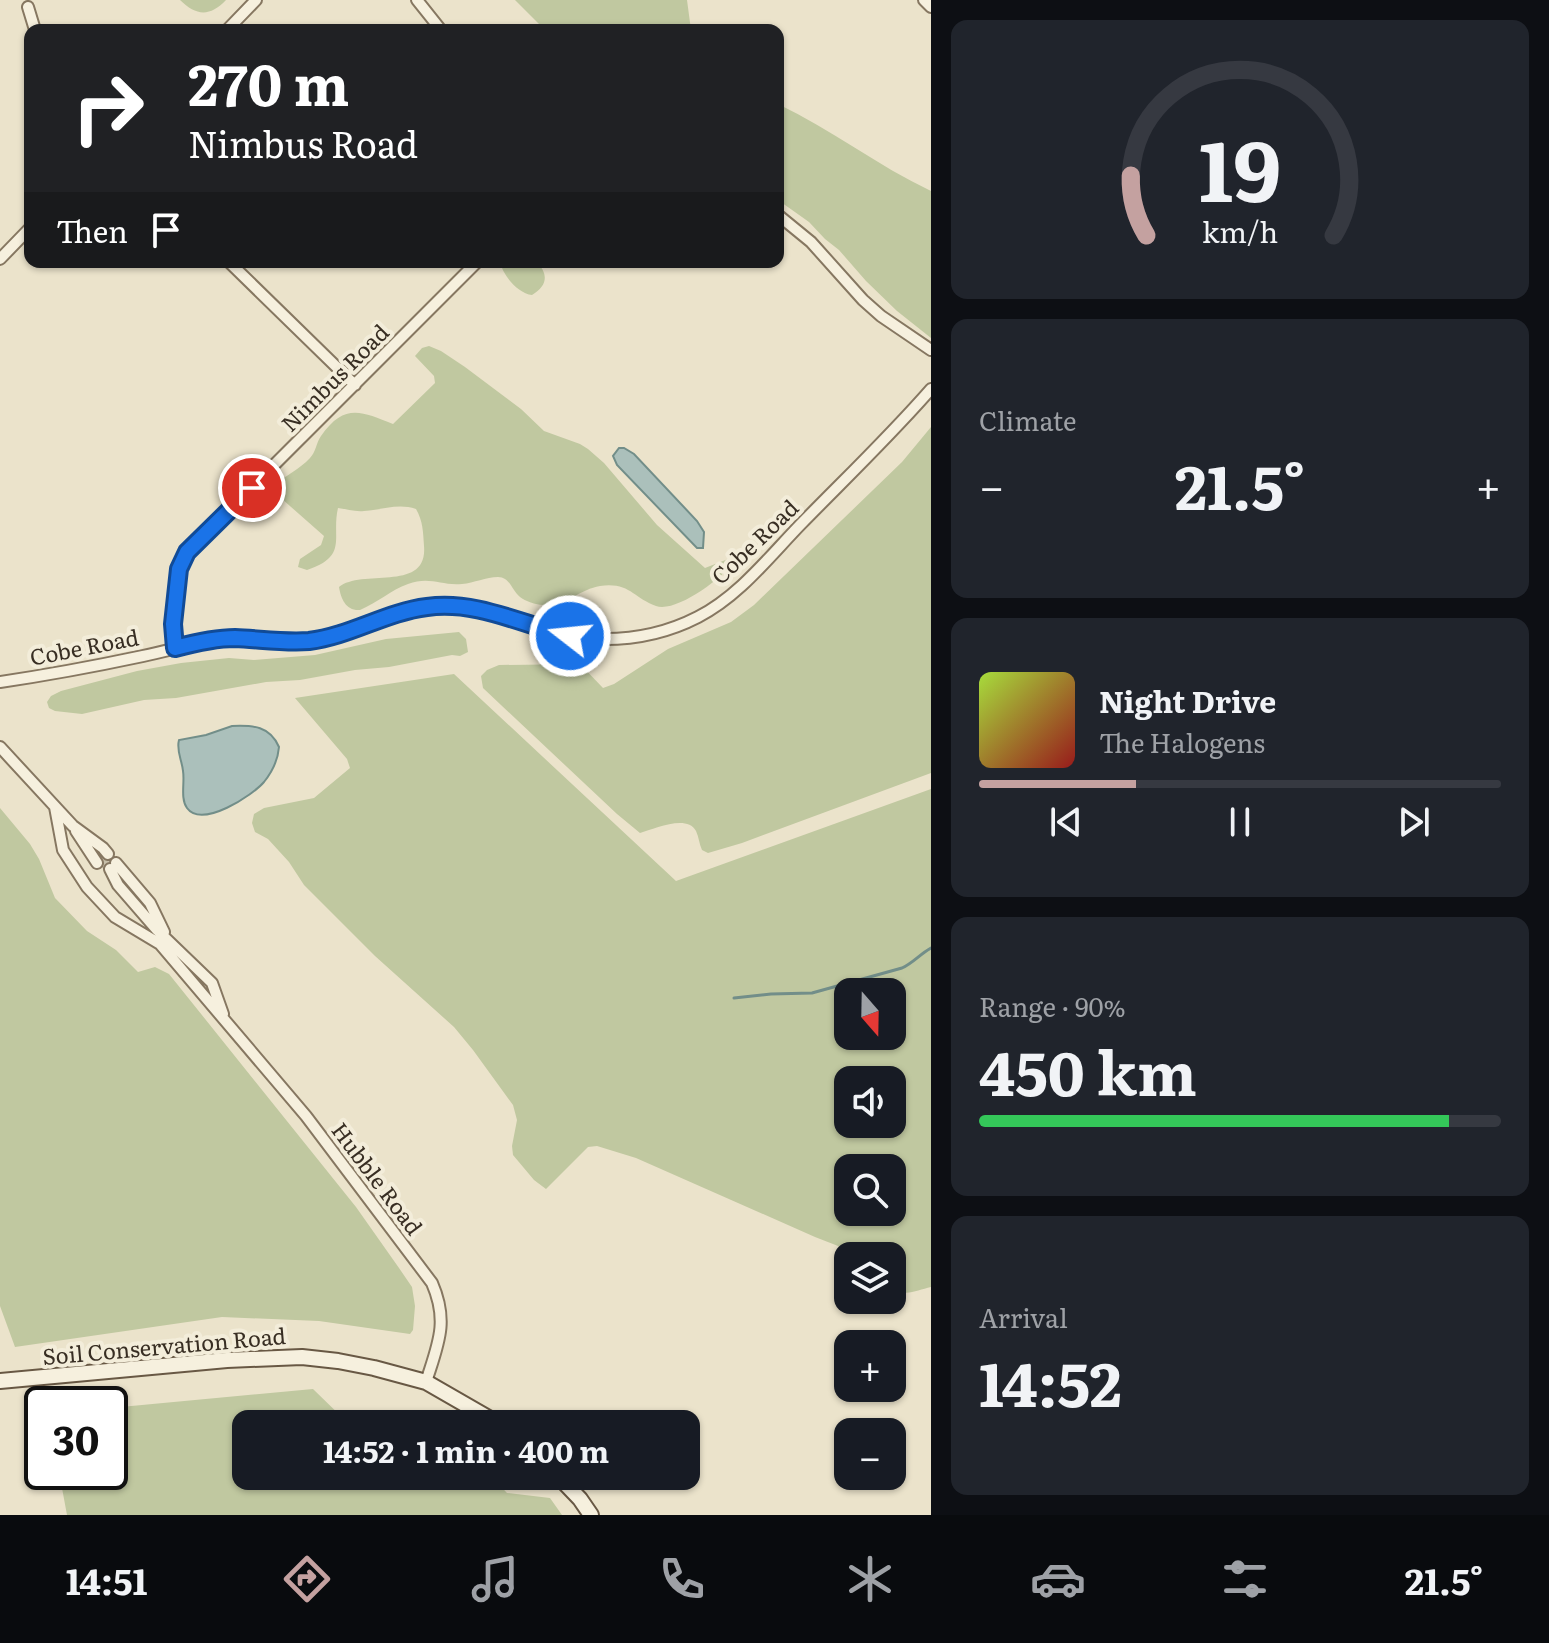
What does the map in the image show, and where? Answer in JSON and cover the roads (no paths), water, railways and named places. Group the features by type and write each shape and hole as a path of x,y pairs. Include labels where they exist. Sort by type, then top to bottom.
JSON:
{"main road":[{"name":"Soil Conservation Road","path":"0,1381 227,1360 302,1357 374,1368 426,1382 475,1410"},
{"path":"571,1490 591,1515"}],"street":[{"path":"233,24 256,0"},
{"path":"417,0 436,24"},
{"path":"924,0 931,7"},
{"path":"28,7 33,24"},
{"path":"784,220 811,242 881,316 931,350"},
{"path":"0,259 24,234"},
{"path":"235,268 355,385"},
{"name":"Nimbus Road","path":"175,648 173,624 179,569 187,552 471,268"},
{"name":"Cobe Road","path":"0,682 232,638 312,641 406,611 447,605 491,612 549,631 595,639 635,637 676,627 700,616 742,585 931,389"},
{"path":"0,747 73,826 103,848 102,859 81,839 73,826"},
{"name":"Hubble Road","path":"55,807 63,850 87,887 115,917 160,944 306,1116 432,1283 442,1313 441,1330 426,1382"},
{"name":"Hubble Road","path":"169,941 150,903 110,868 118,885 157,930 212,983 225,1020"}],"water":[{"path":"619,448 634,454 697,521 704,532 703,548 697,548 617,465 613,456"},
{"path":"232,726 254,727 271,735 279,747 274,765 264,782 239,801 204,815 194,813 187,808 184,800 179,740"}],"waterway":[{"path":"734,998 812,993 902,968 931,948"}],"tunnel":[{"path":"101,859 110,869"}]}
